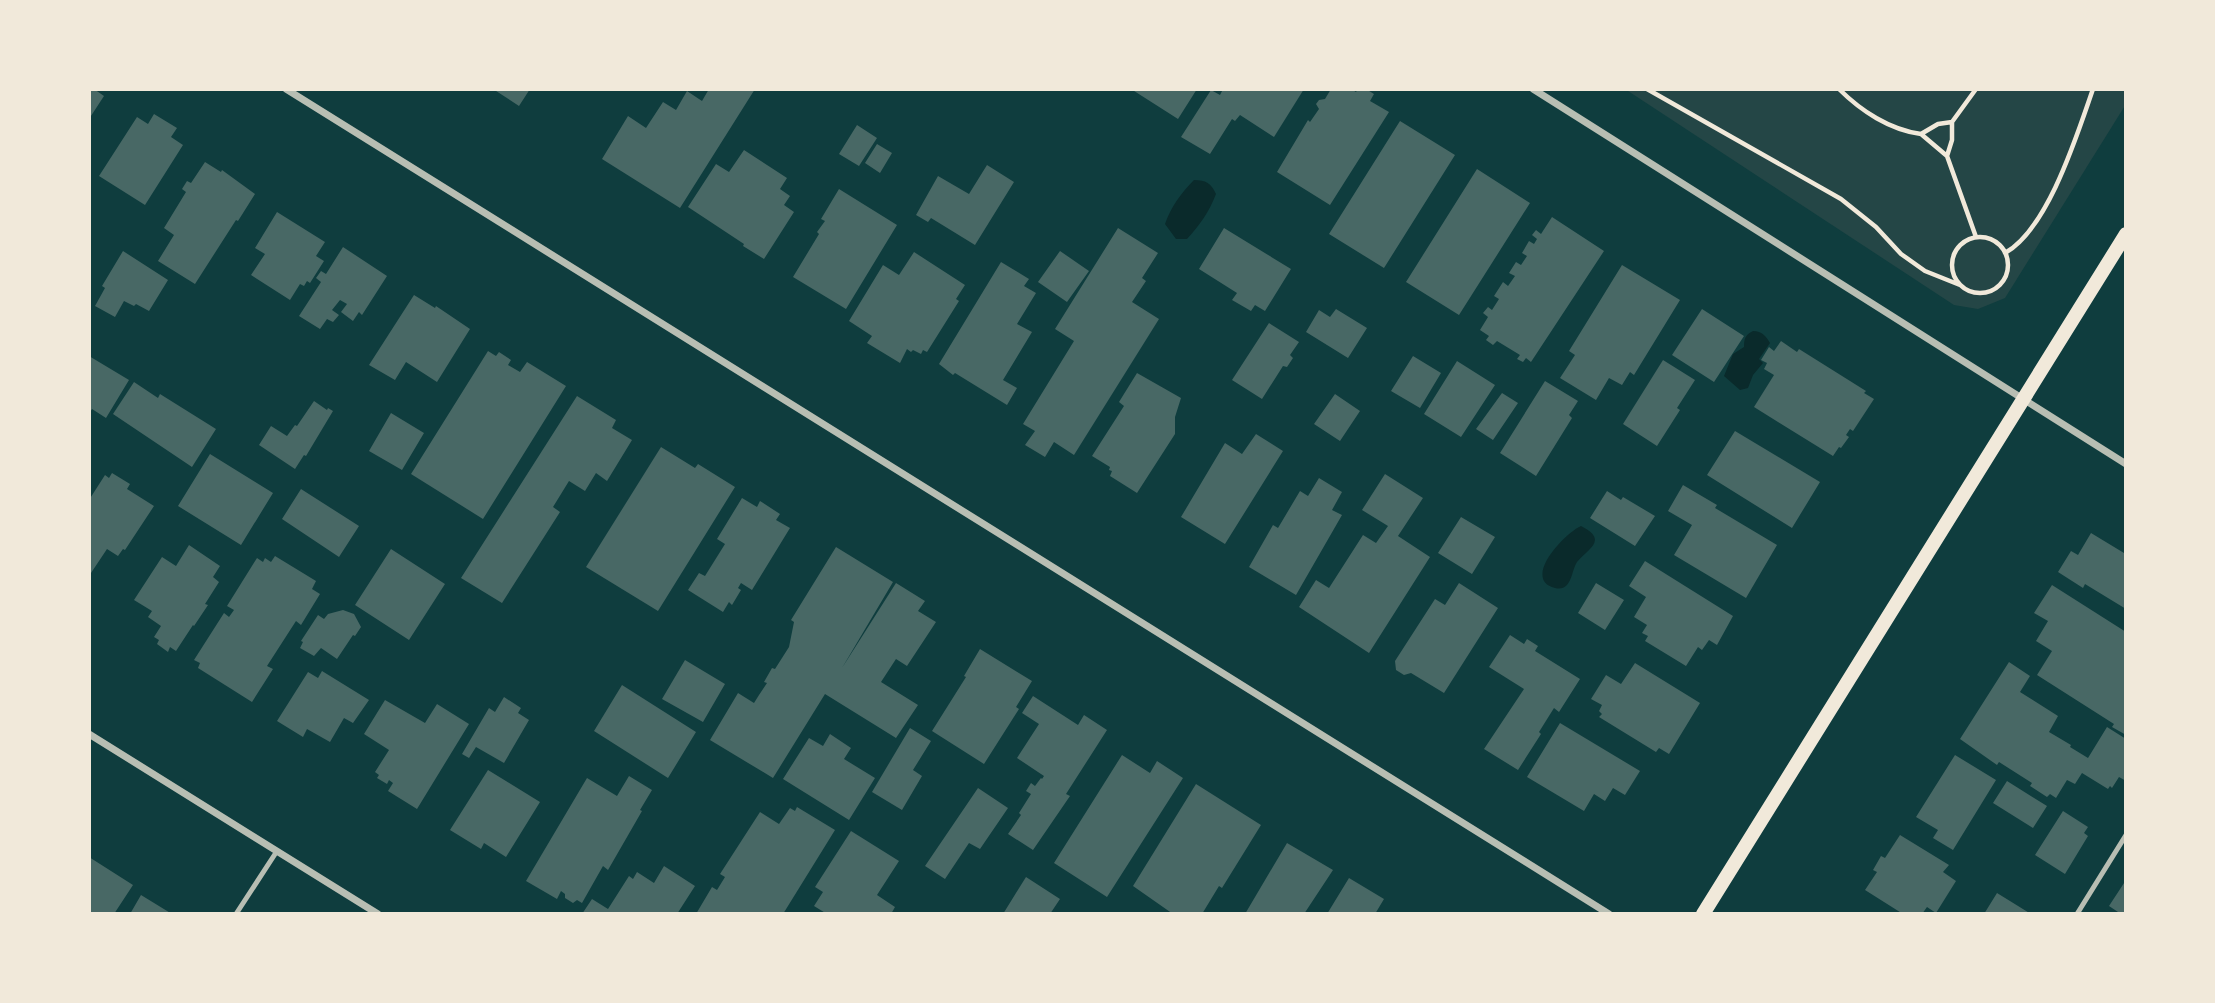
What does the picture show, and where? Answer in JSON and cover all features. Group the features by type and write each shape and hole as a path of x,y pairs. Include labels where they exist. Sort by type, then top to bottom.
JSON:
{"main road":[{"path":"1703,914 2126,234"}],"street":[{"path":"286,89 1609,914"},
{"path":"1532,89 2126,464"},
{"path":"89,734 378,914"}],"lane":[{"path":"2077,914 2126,835"},
{"path":"236,914 277,851"}],"path":[{"path":"1647,89 1842,199 1901,254 1925,271 1976,293 1993,289 2006,276 2007,266 2005,253 1995,242 1976,237 1961,245 1955,252 1952,269 1960,285"},
{"path":"1839,89 1859,108 1907,132 1921,134 1947,156 1976,237"},
{"path":"1947,156 1952,139 1952,122 1976,89"},
{"path":"2005,253 2031,229 2044,208 2064,166 2094,89"},
{"path":"1921,134 1938,124 1952,122"}],"shaded area":[{"path":"1625,89 2126,89 2126,104 2005,298 1978,309 1954,305"},
{"path":"1194,180 1208,183 1216,194 1192,234 1187,239 1176,239 1165,224 1177,201"},
{"path":"1753,331 1763,334 1770,343 1759,359 1763,363 1753,375 1748,388 1740,390 1724,376 1733,354 1744,347 1746,337"},
{"path":"1581,526 1594,536 1594,544 1577,562 1568,584 1555,588 1546,583 1542,575 1544,566 1565,537"}],"building":[{"path":"89,89 94,89 104,96 89,119"},
{"path":"493,89 530,89 519,106"},
{"path":"709,89 755,89 680,208 602,159 628,116 646,128 663,102 676,110 687,91 702,101"},
{"path":"1131,89 1197,89 1178,119"},
{"path":"1223,89 1304,89 1274,137 1240,115 1235,121 1232,119 1210,154 1181,137 1211,90 1220,95"},
{"path":"1331,89 1351,89 1356,92 1358,89 1366,89 1374,94 1370,101 1389,112 1330,205 1277,172 1308,120 1310,122 1319,109 1316,104 1325,99"},
{"path":"154,114 177,128 171,137 183,145 145,205 99,176 137,117 148,124"},
{"path":"1400,121 1455,155 1384,268 1329,234"},
{"path":"857,125 877,138 859,166 839,154"},
{"path":"877,144 892,153 880,173 865,163"},
{"path":"744,150 787,178 780,189 790,196 784,205 794,212 764,259 688,207 716,164 729,172"},
{"path":"205,162 221,172 222,170 255,194 195,284 158,261 174,235 164,228 186,192 182,189 187,181 191,183"},
{"path":"987,165 1014,182 975,245 931,218 928,222 916,215 938,176 969,194"},
{"path":"1477,169 1530,203 1459,315 1406,282"},
{"path":"839,189 897,225 846,309 793,277 819,234 817,232 825,221 821,219"},
{"path":"277,212 325,242 316,256 324,261 310,283 307,281 304,286 300,284 290,300 251,275 265,254 255,248"},
{"path":"1552,217 1604,251 1531,362 1526,358 1523,362 1517,359 1520,355 1497,341 1493,345 1486,340 1489,336 1480,330 1488,317 1483,313 1488,307 1492,310 1499,299 1494,296 1503,282 1508,286 1515,276 1509,273 1516,262 1521,265 1527,256 1522,253 1529,241 1534,244 1537,239 1532,235 1536,230 1541,234"},
{"path":"1118,228 1158,253 1142,278 1146,281 1132,302 1159,319 1074,455 1054,442 1045,457 1025,445 1035,431 1023,424 1074,341 1055,329"},
{"path":"1224,228 1291,269 1265,311 1255,305 1251,311 1232,300 1237,293 1199,269"},
{"path":"343,247 387,276 362,315 359,312 353,321 341,312 347,304 340,300 332,310 339,315 333,322 327,319 320,329 299,316 321,282 316,278 321,271 326,274"},
{"path":"123,251 168,280 149,311 124,301 115,317 95,306 105,288 102,286"},
{"path":"1060,251 1089,271 1067,302 1038,282"},
{"path":"914,252 965,285 956,299 959,301 927,352 923,350 921,354 907,349 900,363 867,343 872,336 849,321 883,265 899,275"},
{"path":"1001,262 1029,279 1024,286 1036,293 1017,324 1032,332 1003,380 1017,388 1007,405 955,373 953,375 939,364"},
{"path":"1622,265 1680,300 1634,375 1630,372 1622,385 1609,378 1596,400 1560,378 1575,355 1569,351"},
{"path":"414,295 470,329 437,382 406,362 395,380 369,365"},
{"path":"1336,309 1367,328 1348,358 1306,332 1319,310 1330,317"},
{"path":"1702,309 1744,336 1714,382 1672,355"},
{"path":"1269,323 1299,342 1290,355 1293,358 1287,367 1283,366 1262,399 1232,380"},
{"path":"1781,341 1797,352 1799,349 1866,391 1864,393 1874,399 1833,456 1754,407 1774,375 1764,369 1767,363 1761,360 1769,347 1774,351"},
{"path":"488,351 496,356 499,352 511,360 508,365 520,372 527,362 566,386 483,519 411,474"},
{"path":"89,356 129,380 106,418 92,409 89,414"},
{"path":"1413,356 1441,373 1420,408 1391,391"},
{"path":"1663,360 1695,380 1657,446 1623,424"},
{"path":"1457,361 1495,385 1461,437 1424,414"},
{"path":"1137,373 1181,398 1175,417 1175,434 1137,493 1110,476 1110,467 1092,456 1124,406 1119,402"},
{"path":"1545,381 1578,401 1569,415 1572,418 1536,476 1500,453"},
{"path":"134,382 158,398 160,394 216,429 192,467 113,414"},
{"path":"1502,393 1518,403 1493,440 1476,429"},
{"path":"1335,394 1360,411 1340,441 1314,424"},
{"path":"577,396 616,420 612,428 632,440 607,481 596,473 585,491 569,481 553,507 560,512 502,603 461,578"},
{"path":"314,401 333,411 295,469 259,445 271,426 287,436"},
{"path":"391,413 424,433 402,470 369,451"},
{"path":"1735,431 1820,482 1792,528 1707,475"},
{"path":"1256,434 1283,451 1225,544 1181,517 1225,443 1242,454"},
{"path":"661,447 695,468 698,464 735,487 658,611 586,567"},
{"path":"210,454 273,493 241,545 178,506"},
{"path":"112,473 130,484 127,489 154,506 125,550 118,556 107,549 89,576 89,500 105,475 109,478"},
{"path":"1385,474 1423,498 1398,536 1430,557 1369,653 1299,607 1316,580 1329,588 1363,535 1376,543 1388,526 1362,510"},
{"path":"1319,478 1342,492 1332,510 1342,515 1296,595 1249,567 1273,525 1278,528 1300,491 1308,496"},
{"path":"1683,485 1717,505 1715,508 1777,545 1746,598 1674,555 1692,525 1668,511"},
{"path":"301,489 359,526 339,557 282,519"},
{"path":"1607,491 1655,516 1635,546 1590,518"},
{"path":"742,498 757,507 760,501 780,514 776,520 790,528 752,590 741,583 738,588 741,590 732,605 729,602 723,612 688,590 699,573 705,576 725,544 717,539"},
{"path":"1461,517 1495,537 1472,574 1438,553"},
{"path":"2091,533 2124,553 2126,549 2126,609 2085,584 2083,588 2058,572 2071,551 2078,555"},
{"path":"189,545 220,566 213,577 219,582 205,604 208,605 176,651 170,647 168,652 157,644 159,640 154,637 161,626 148,617 152,611 134,600 162,557 176,566"},
{"path":"836,547 893,582 842,668 896,583 925,601 918,611 936,622 907,666 896,659 881,682 918,705 896,738 825,694 773,778 710,740 738,693 754,703 767,683 764,682 772,668 775,669 789,647 794,622 791,620"},
{"path":"391,549 445,584 409,640 355,605"},
{"path":"275,556 316,581 312,589 320,594 301,625 296,621 267,666 273,669 252,702 198,668 200,663 194,660 224,613 229,617 234,610 227,606 257,558 263,562 265,558 271,562"},
{"path":"1645,561 1733,616 1717,645 1709,640 1702,650 1698,647 1686,666 1645,641 1648,636 1642,633 1647,625 1634,617 1646,597 1629,586"},
{"path":"1459,583 1498,608 1444,693 1411,673 1404,675 1396,670 1395,661 1435,599 1445,605"},
{"path":"1596,583 1624,600 1605,630 1578,613"},
{"path":"2052,585 2126,632 2126,735 2112,727 2114,724 2037,675 2052,651 2036,641 2048,621 2034,613"},
{"path":"343,610 354,614 361,627 337,659 321,648 314,656 300,648 303,642 301,641 318,615 324,619 328,614"},
{"path":"1510,635 1524,644 1527,639 1538,646 1535,651 1580,679 1559,712 1554,708 1518,770 1484,749 1524,689 1489,667"},
{"path":"980,649 1032,681 1016,707 1019,709 984,764 932,731"},
{"path":"685,660 725,684 703,722 662,699"},
{"path":"2009,662 2030,676 2020,692 2058,716 2049,732 2071,745 2070,747 2088,758 2107,727 2126,739 2126,781 2119,777 2112,788 2110,786 2108,789 2082,773 2075,784 2067,780 2056,798 2050,794 2047,797 2030,786 2032,783 1999,762 1997,765 1960,739"},
{"path":"1635,663 1700,703 1669,754 1659,748 1656,752 1599,717 1602,714 1599,711 1602,705 1591,699 1606,675 1621,684"},
{"path":"322,671 369,700 353,723 344,718 330,742 307,729 303,737 277,721 308,672 318,678"},
{"path":"622,685 696,732 668,778 594,731"},
{"path":"1033,696 1078,725 1084,715 1107,730 1066,794 1070,796 1033,850 1008,834 1031,794 1026,791 1031,783 1035,786 1044,776 1017,758 1039,724 1022,713"},
{"path":"504,697 521,708 518,713 529,720 504,763 476,747 469,758 462,754 489,708 495,712"},
{"path":"385,700 425,723 437,704 469,724 417,809 388,791 393,783 389,780 387,784 377,778 379,775 375,772 389,750 364,734"},
{"path":"1560,723 1640,771 1625,795 1613,788 1605,801 1594,794 1584,811 1527,777"},
{"path":"910,728 931,741 913,770 922,776 902,810 872,792"},
{"path":"830,734 851,748 844,759 875,778 849,820 783,779 809,738 823,746"},
{"path":"1122,755 1150,773 1157,761 1183,778 1107,897 1054,863"},
{"path":"1955,755 1996,780 1953,850 1933,838 1938,830 1916,817"},
{"path":"488,770 540,802 506,857 484,843 481,849 450,830"},
{"path":"629,776 652,790 608,870 603,866 582,903 577,900 573,903 565,898 561,891 557,899 526,881 587,778 617,796"},
{"path":"2007,781 2047,806 2033,828 1993,803"},
{"path":"1196,784 1261,825 1222,888 1219,886 1202,914 1173,914 1133,886"},
{"path":"978,788 1008,808 980,849 969,843 945,879 925,866"},
{"path":"797,807 835,830 783,914 696,914 712,887 717,890 725,877 720,874 760,812 779,824 790,808 795,811"},
{"path":"2063,811 2088,827 2084,833 2088,836 2065,874 2035,855"},
{"path":"851,831 899,861 877,895 895,907 891,914 827,914 814,906 823,892 815,887"},
{"path":"1900,835 1949,865 1943,872 1956,881 1936,913 1927,907 1922,914 1903,914 1865,890 1877,872 1873,870 1881,856 1885,858"},
{"path":"1287,843 1333,870 1304,914 1245,914"},
{"path":"89,857 133,885 114,914 89,914"},
{"path":"664,866 695,886 677,914 582,914 592,899 608,909 629,876 633,879 637,872 654,883"},
{"path":"1026,877 1060,899 1050,914 1003,914"},
{"path":"1349,878 1384,899 1375,914 1327,914"},
{"path":"2126,880 2126,914 2121,914 2109,906"},
{"path":"1997,893 2031,914 1984,914"},
{"path":"141,895 172,914 130,914"}]}
